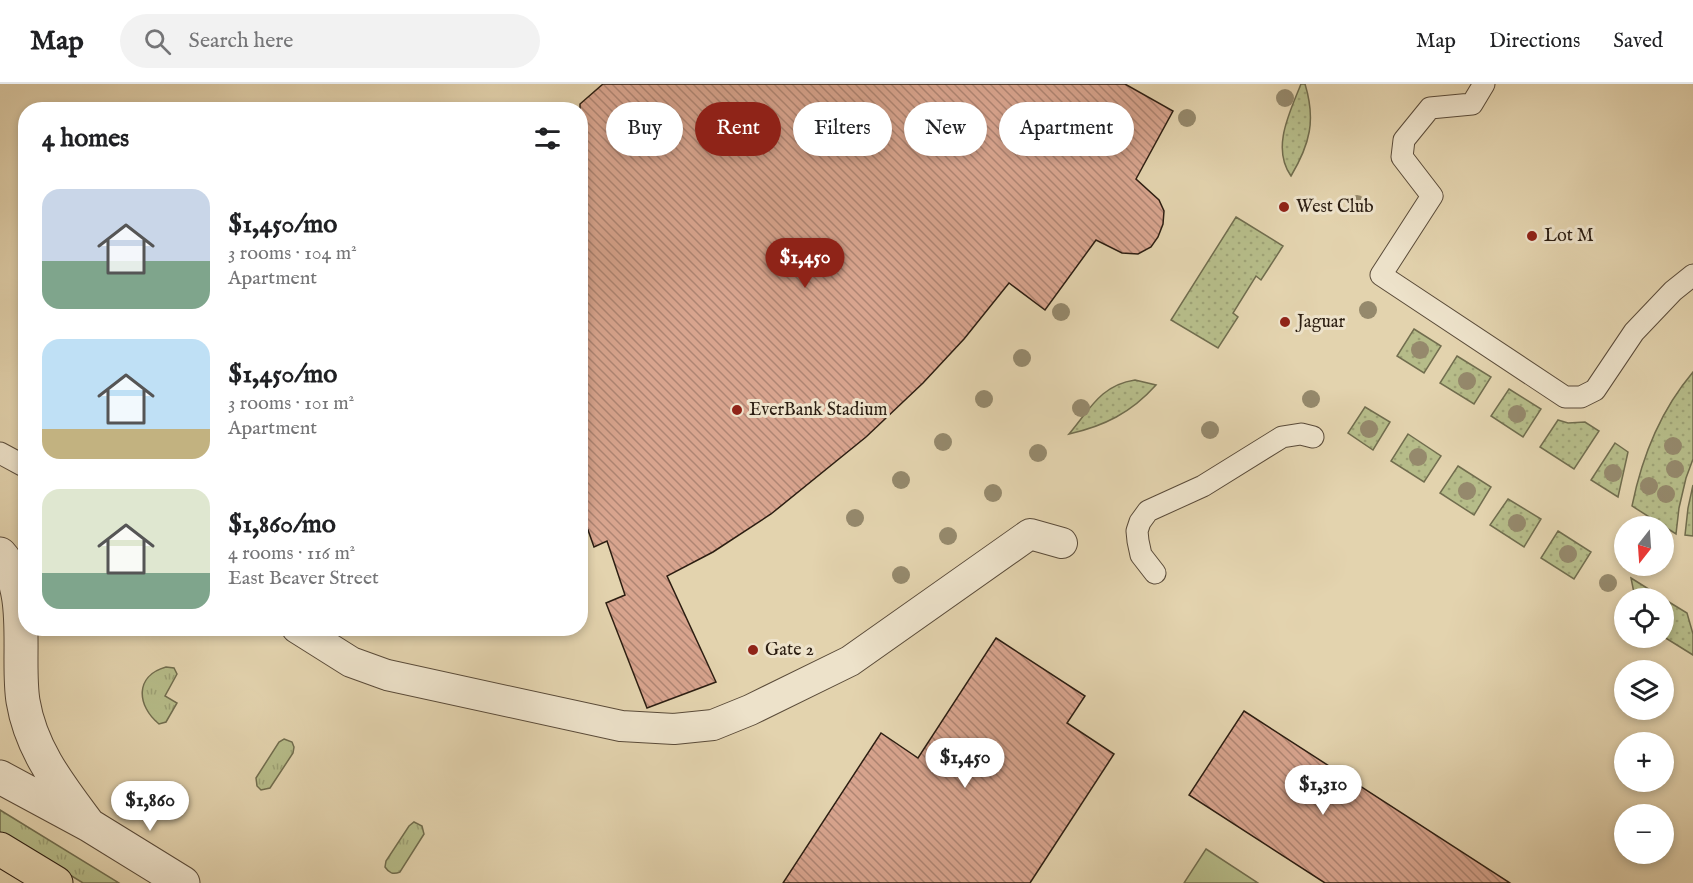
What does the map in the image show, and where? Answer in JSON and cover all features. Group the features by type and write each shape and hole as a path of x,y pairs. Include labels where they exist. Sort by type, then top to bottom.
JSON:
{"highway":[{"path":"0,849 56,883"}],"street":[{"path":"310,636 351,662 387,675 621,726 674,729 713,725 750,710 850,661 1030,534 1062,543"},
{"path":"0,554 15,583 18,599"},
{"path":"21,636 23,701 32,735 52,776 89,825"},
{"path":"0,777 89,825 183,883"}],"lane":[{"path":"1484,84 1472,104 1430,108 1404,140 1402,157 1432,196 1381,274 1565,397 1581,397 1595,390 1634,332 1673,291 1693,275"},
{"path":"1155,573 1141,555 1137,541 1140,522 1148,511 1203,486 1282,437 1302,434 1313,437"},
{"path":"0,453 18,463"}],"green space":[{"path":"1301,84 1305,84 1310,109 1309,132 1303,153 1291,176 1285,165 1282,142 1284,130"},
{"path":"1236,217 1283,246 1261,280 1256,276 1233,313 1238,317 1218,348 1171,320"},
{"path":"1414,329 1441,346 1424,373 1397,356"},
{"path":"1457,356 1491,377 1474,404 1440,383"},
{"path":"1693,372 1693,459 1679,508 1676,534 1674,533 1674,516 1648,516 1632,506 1641,469 1654,435 1681,387"},
{"path":"1135,380 1156,385 1127,411 1094,427 1069,434 1090,407 1105,393 1113,387"},
{"path":"1509,389 1541,409 1523,437 1491,416"},
{"path":"1365,407 1390,422 1373,450 1348,433"},
{"path":"1558,420 1568,423 1585,422 1599,431 1574,469 1540,447"},
{"path":"1408,434 1441,456 1424,482 1391,461"},
{"path":"1615,443 1628,452 1618,497 1591,480"},
{"path":"1458,466 1491,487 1474,515 1440,493"},
{"path":"1693,485 1693,536 1685,535"},
{"path":"1508,499 1541,519 1524,547 1490,525"},
{"path":"1558,531 1591,552 1574,579 1541,558"},
{"path":"1631,578 1647,588 1633,588"},
{"path":"1674,605 1687,613 1693,634 1693,655 1674,643"},
{"path":"166,667 174,668 177,674 165,696 177,703 166,722 159,724 146,709 142,692 148,677"},
{"path":"284,739 292,742 293,753 270,788 261,790 257,786 256,778 279,742"},
{"path":"0,810 119,883 83,883 0,832"},
{"path":"414,822 422,826 424,834 400,872 391,873 385,867 386,861"},
{"path":"1206,849 1258,883 1184,883"}],"building":[{"name":"EverBank Stadium","path":"603,84 1125,84 1173,111 1136,179 1159,200 1164,211 1163,224 1151,247 1138,254 1122,253 1096,240 1045,310 1009,283 964,339 923,383 866,437 771,514 713,552 667,576 716,682 647,708 606,603 625,595 607,541 594,547 588,530 588,102 582,102"},
{"path":"996,638 1085,696 1067,723 1114,754 1030,883 783,883 881,733 918,758"},
{"path":"1244,711 1510,883 1325,883 1189,795"}],"place":[{"name":"West Club","path":"1284,207"},
{"name":"Lot M","path":"1532,236"},
{"name":"Jaguar","path":"1285,322"},
{"name":"EverBank Stadium","path":"737,410"},
{"name":"Gate 2","path":"753,650"}]}
